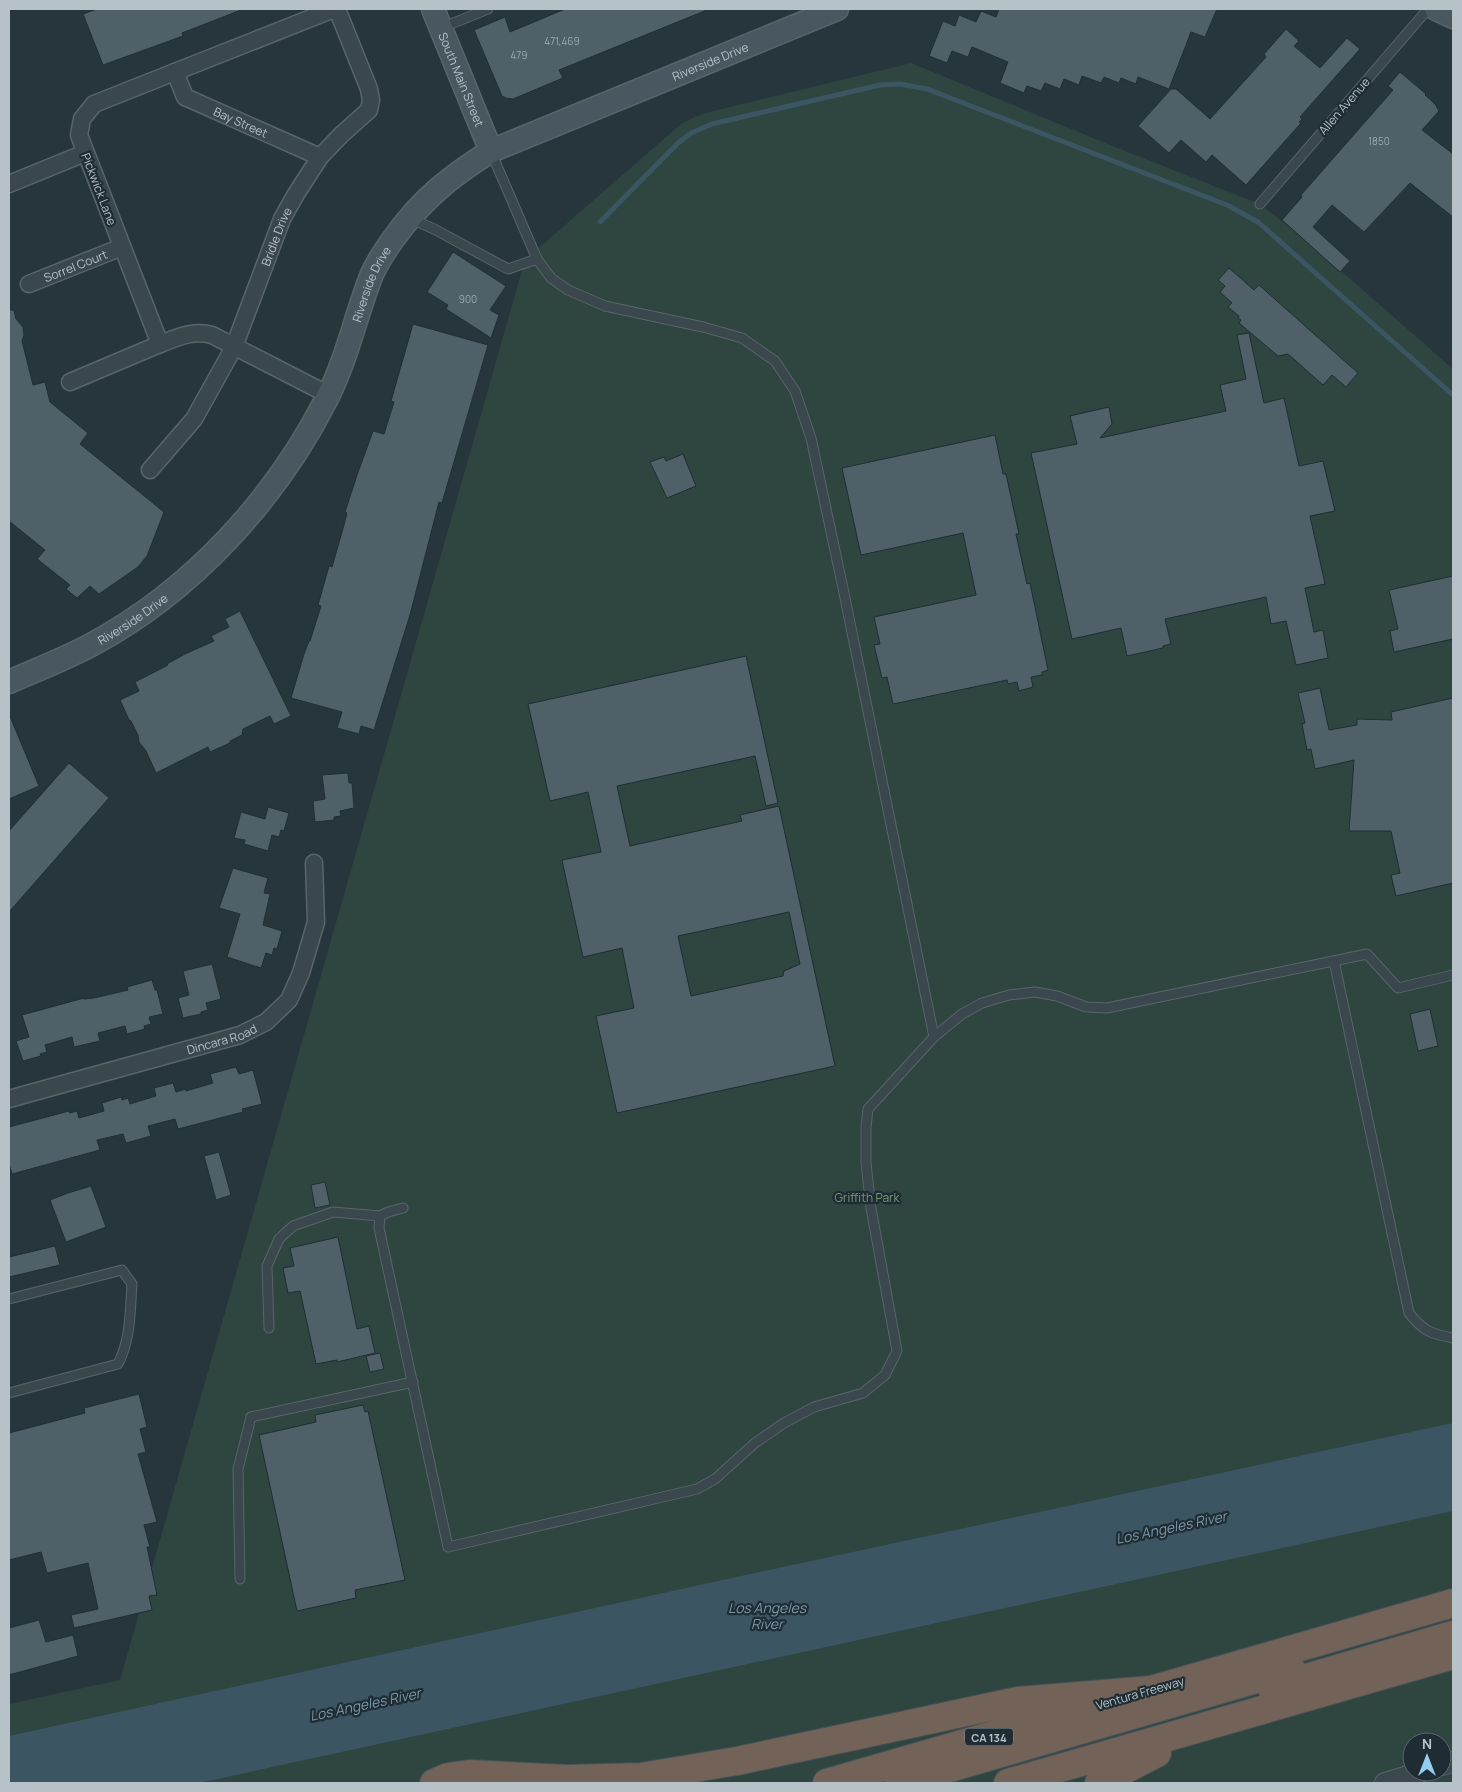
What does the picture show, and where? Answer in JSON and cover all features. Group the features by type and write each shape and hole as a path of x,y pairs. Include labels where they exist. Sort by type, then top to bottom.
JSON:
{"highway":[{"name":"Ventura Freeway","path":"828,1783 1453,1603"},
{"path":"898,1783 1453,1622"},
{"path":"939,1783 1207,1707 1453,1634"},
{"path":"1008,1783 1453,1655"},
{"path":"434,1783 448,1777 469,1774 557,1779 641,1777 737,1761 1018,1701 1151,1690"},
{"path":"1099,1783 1209,1725"}],"main road":[{"name":"Riverside Drive","path":"9,682 92,644 152,606 200,567 246,520 313,425 329,395 373,272 386,250 408,218 430,195 464,167 491,151 838,9"},
{"path":"1436,9 1453,17"},
{"name":"South Main Street","path":"437,18 491,151"}],"street":[{"name":"Pickwick Lane","path":"160,344 85,153 79,135 82,119 94,104 336,9"},
{"name":"Bridle Drive","path":"150,470 194,419 234,347 282,219 296,194 320,157 369,110 371,100 369,89 336,9"},
{"name":"Bay Street","path":"175,72 185,97 320,157"},
{"path":"9,184 85,153"},
{"name":"Sorrel Court","path":"29,284 122,247"},
{"path":"70,382 160,344 188,334 200,332 212,336 329,395"},
{"name":"Dincara Road","path":"9,1099 240,1035 266,1022 288,1000 302,973 316,922 314,863"},
{"path":"1385,1783 1402,1778"}],"lane":[{"path":"437,18 488,9"},
{"name":"Allen Avenue","path":"1260,204 1428,9"},
{"path":"491,151 537,259 551,278 568,290 605,306 703,327 742,338 775,361 795,391 811,438 850,620 934,1037"},
{"path":"408,218 508,269 537,259"},
{"path":"380,1216 379,1228 448,1547 697,1489 715,1479 755,1443 784,1423 814,1407 863,1392 885,1375 897,1351 871,1208 866,1163 868,1109 934,1037 962,1014 982,1003 1010,995 1035,992 1057,996 1086,1008 1108,1008 1367,954 1398,988 1453,975"},
{"path":"1334,961 1409,1312 1420,1327 1453,1338"},
{"path":"269,1328 267,1266 279,1239 293,1226 333,1212 380,1216 403,1208"},
{"path":"9,1299 122,1270 132,1284 129,1328 124,1352 118,1364 9,1393"},
{"path":"240,1579 238,1469 251,1416 413,1382"}],"green space":[{"name":"Griffith Park","path":"911,63 1260,204 1307,241 1453,369 1453,1783 9,1783 9,1704 120,1680 525,260 682,123 705,113"}],"water":[{"name":"Los Angeles River","path":"1453,1423 1453,1511 199,1783 9,1783 9,1736"}],"building":[{"path":"97,9 241,10 182,33 183,36 103,65 83,14"},
{"path":"565,9 707,10 559,70 563,78 513,99 502,96 474,30 505,17 510,32"},
{"path":"999,9 1217,9 1205,37 1191,32 1169,89 1138,77 1136,84 1121,78 1119,83 1104,77 1101,83 1082,76 1079,85 1064,79 1060,89 1045,83 1041,91 1027,86 1024,93 1000,83 1008,62 972,47 968,57 952,51 947,63 929,56 943,21 955,26 959,15 976,22 981,11 996,17"},
{"path":"1286,29 1299,41 1294,46 1320,68 1347,38 1360,49 1300,117 1302,119 1299,122 1301,123 1246,185 1212,155 1206,162 1181,140 1169,153 1138,126 1171,89 1176,89 1210,119 1266,57 1264,54"},
{"path":"1400,72 1426,94 1439,111 1422,130 1453,154 1453,217 1410,183 1364,232 1332,205 1313,227 1350,261 1340,272 1282,220 1302,197 1301,195 1393,90 1388,86"},
{"path":"453,252 506,286 490,310 499,315 491,338 446,309 448,305 427,292"},
{"path":"1229,268 1254,290 1259,285 1358,373 1346,387 1332,375 1323,385 1288,354 1278,356 1239,323 1241,320 1238,318 1239,316 1228,307 1232,303 1220,292 1225,286 1218,280"},
{"path":"9,310 14,310 16,319 23,327 24,335 22,341 33,385 45,382 50,402 88,433 80,444 164,512 147,556 138,567 99,594 90,586 77,598 66,589 70,585 37,559 45,550 9,521"},
{"path":"413,324 488,345 442,503 439,502 410,615 374,730 361,726 359,734 337,728 342,712 291,698 321,606 318,605 329,566 332,567 347,513 345,512 357,475 373,431 384,434 394,402 391,401"},
{"path":"1249,333 1264,403 1284,398 1299,466 1323,461 1335,511 1310,516 1325,584 1305,588 1314,632 1323,630 1328,658 1296,665 1286,621 1271,624 1266,597 1165,619 1171,644 1163,646 1163,648 1127,656 1121,628 1072,639 1031,453 1077,444 1070,416 1109,407 1112,424 1100,438 1226,411 1220,385 1246,379 1237,335"},
{"path":"995,435 1003,474 1006,474 1019,534 1016,534 1027,584 1030,583 1048,670 1042,672 1042,675 1031,677 1033,687 1019,691 1017,682 1008,684 1007,680 893,704 887,677 882,678 874,645 880,644 874,617 976,595 963,533 861,555 842,468"},
{"path":"683,454 696,486 667,498 650,462 664,457 666,461"},
{"path":"1453,576 1453,639 1394,652 1390,631 1398,629 1389,590"},
{"path":"240,611 291,716 274,724 270,716 243,729 242,735 230,741 230,743 210,752 208,747 156,773 146,751 139,742 138,735 120,700 139,691 135,682 185,654 214,641 211,636 229,627 225,619"},
{"path":"746,656 778,803 766,806 755,756 617,786 630,846 742,821 740,815 779,806 835,1066 617,1113 596,1016 634,1008 622,948 583,957 562,860 601,852 588,792 550,801 528,704","holes":["789,912 800,964 784,971 783,976 691,996 678,936"]},
{"path":"1320,688 1329,730 1357,725 1357,719 1392,720 1391,712 1453,698 1453,883 1396,896 1391,875 1400,873 1391,831 1349,831 1354,760 1315,769 1311,749 1307,750 1302,724 1305,723 1298,693"},
{"path":"9,714 39,786 9,799"},
{"path":"69,763 109,798 9,912 9,831"},
{"path":"348,773 349,783 352,783 354,808 340,811 341,816 334,817 334,820 315,822 313,801 325,799 322,775"},
{"path":"268,807 289,813 284,831 281,830 279,837 272,835 268,851 244,844 245,840 234,838 241,812 265,819"},
{"path":"233,868 268,878 264,893 270,894 263,925 282,931 277,949 274,948 272,955 266,953 261,968 227,957 240,914 219,908"},
{"path":"212,964 221,999 206,1003 208,1010 201,1012 201,1014 183,1018 178,998 189,995 183,971"},
{"path":"152,980 155,990 157,990 163,1014 149,1017 151,1024 144,1026 145,1029 127,1034 125,1026 98,1033 100,1041 74,1047 72,1037 45,1045 47,1052 40,1054 41,1056 23,1061 16,1041 29,1037 22,1015 84,998 94,998 128,990 127,987"},
{"path":"1430,1009 1438,1046 1418,1051 1410,1014"},
{"path":"236,1067 239,1074 253,1070 262,1104 242,1109 243,1112 178,1129 175,1119 148,1126 151,1136 126,1143 123,1134 97,1140 100,1150 12,1174 9,1164 9,1127 69,1111 70,1113 77,1111 79,1118 104,1111 102,1103 121,1097 122,1100 128,1098 130,1104 156,1096 154,1088 173,1083 176,1092 186,1089 186,1091 213,1083 210,1074"},
{"path":"219,1152 231,1195 216,1200 204,1156"},
{"path":"325,1182 330,1205 315,1208 311,1185"},
{"path":"91,1186 106,1227 66,1242 50,1200"},
{"path":"338,1237 357,1329 369,1326 375,1353 337,1362 337,1360 316,1364 300,1291 288,1293 283,1268 294,1266 290,1248"},
{"path":"55,1246 60,1265 9,1277 9,1257"},
{"path":"380,1353 384,1369 370,1372 366,1356"},
{"path":"139,1394 147,1427 140,1429 146,1452 138,1454 157,1522 144,1525 150,1547 147,1547 157,1595 149,1596 152,1610 74,1628 71,1615 98,1609 88,1563 47,1573 41,1552 9,1560 9,1433 85,1413 84,1408"},
{"path":"363,1405 365,1412 368,1411 405,1580 355,1590 356,1598 297,1611 259,1435 316,1422 315,1415"},
{"path":"39,1620 46,1642 73,1635 78,1656 9,1675 9,1628"}],"waterway":[{"path":"600,222 677,144 691,133 712,124 880,85 900,84 927,89 1227,205 1258,222 1453,395"}]}
